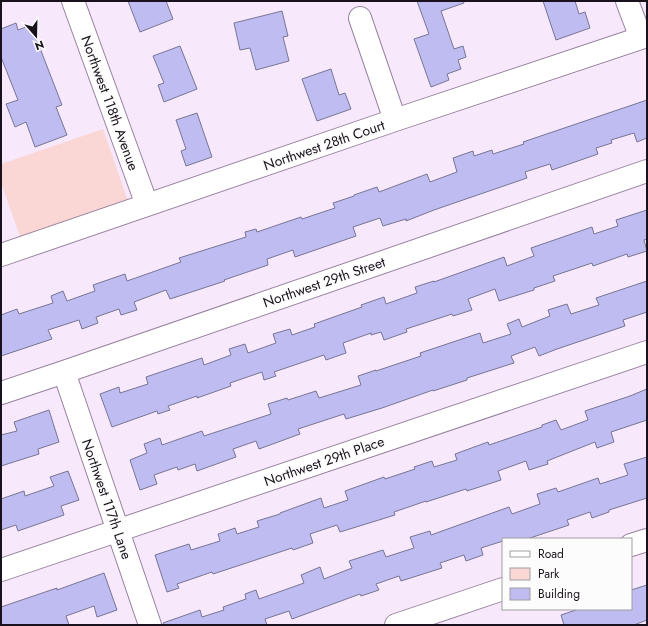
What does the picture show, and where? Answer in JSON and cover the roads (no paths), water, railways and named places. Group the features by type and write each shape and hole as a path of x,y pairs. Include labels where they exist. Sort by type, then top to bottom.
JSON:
{"street":[{"name":"Northwest 118th Avenue","path":"73,1 147,205"},
{"path":"627,1 644,37"},
{"path":"360,18 395,120"},
{"name":"Northwest 28th Court","path":"1,255 395,120 644,37"},
{"name":"Northwest 29th Street","path":"1,393 647,171"},
{"name":"Northwest 29th Place","path":"1,570 647,352"},
{"name":"Northwest 117th Lane","path":"64,372 150,625"},
{"path":"632,545 647,540"},
{"path":"396,625 502,589"}]}
